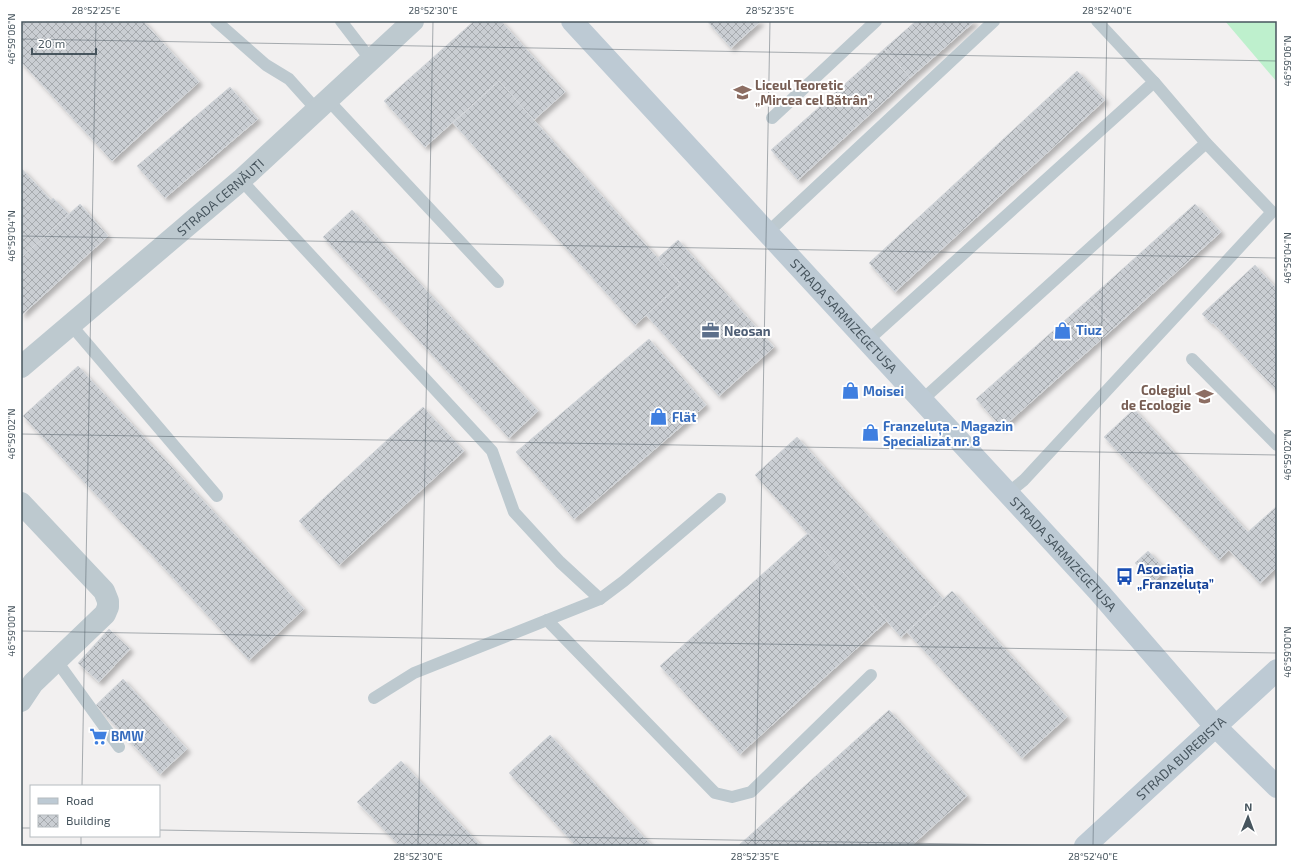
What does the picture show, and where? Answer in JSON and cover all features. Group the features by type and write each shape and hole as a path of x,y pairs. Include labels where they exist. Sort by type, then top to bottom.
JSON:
{"main road":[{"name":"STRADA SARMIZEGETUSA","path":"572,21 1099,592 1215,726 1277,787"},
{"name":"STRADA BUREBISTA","path":"1085,846 1277,670"}],"street":[{"name":"STRADA CERNĂUȚI","path":"21,367 241,180 413,21"},
{"path":"21,503 104,591 108,601 108,607 105,614 33,683 21,701"}],"lane":[{"path":"216,21 266,65 289,79 322,104 498,282"},
{"path":"341,21 371,60"},
{"path":"772,118 876,21"},
{"path":"767,233 994,21"},
{"path":"1008,493 1024,480 1275,213 1206,143 1154,82 1098,21"},
{"path":"867,342 1154,82"},
{"path":"922,400 1206,143"},
{"path":"241,180 492,451 514,512 560,562 600,599"},
{"path":"71,325 217,496"},
{"path":"1192,359 1277,445"},
{"path":"374,698 414,673 600,599 624,581 720,499"},
{"path":"547,620 715,793 732,797 751,792 871,675"},
{"path":"56,660 119,747"}],"green space":[{"path":"1225,21 1277,21 1277,82"}],"building":[{"path":"21,21 143,21 199,82 112,161 21,62"},
{"path":"474,21 501,21 565,92 534,120 499,81 425,147 384,101"},
{"path":"707,21 761,21 731,48"},
{"path":"916,21 975,21 910,78 884,49"},
{"path":"884,49 910,78 798,180 771,150"},
{"path":"1077,71 1105,100 895,292 869,263"},
{"path":"499,81 681,284 635,325 453,123"},
{"path":"230,87 258,119 165,198 137,166"},
{"path":"21,168 51,200 53,198 69,214 21,258"},
{"path":"80,204 108,236 22,315 21,258"},
{"path":"1195,204 1221,232 1114,328 1088,300"},
{"path":"352,210 538,411 509,438 323,237"},
{"path":"678,240 774,347 719,396 646,315 681,284 658,258"},
{"path":"1255,265 1277,289 1277,391 1213,323 1212,324 1202,314"},
{"path":"1088,300 1114,328 1002,428 976,399"},
{"path":"649,339 706,405 574,519 516,452"},
{"path":"78,366 304,609 249,660 23,416"},
{"path":"423,407 464,451 339,565 299,521"},
{"path":"1134,409 1248,532 1277,506 1277,567 1260,583 1229,550 1219,560 1104,437"},
{"path":"797,437 943,599 901,637 755,475"},
{"path":"808,533 887,621 740,754 660,666"},
{"path":"1148,551 1166,570 1153,582 1135,563"},
{"path":"952,591 1067,717 1022,758 907,632"},
{"path":"109,629 130,649 99,682 78,663"},
{"path":"123,679 187,749 160,774 96,705"},
{"path":"889,710 967,796 911,846 738,846"},
{"path":"550,735 652,846 576,846 509,773"},
{"path":"401,761 481,846 400,846 357,802"}],"place":[{"name":"Liceul Teoretic „Mircea cel Bătrân”","path":"742,92"},
{"name":"Tiuz","path":"1063,330"},
{"name":"Neosan","path":"711,331"},
{"name":"Moisei","path":"850,391"},
{"name":"Colegiul de Ecologie","path":"1204,397"},
{"name":"Flät","path":"659,417"},
{"name":"Franzeluța - Magazin Specializat nr. 8","path":"870,433"},
{"name":"Asociația „Franzeluța”","path":"1124,576"},
{"name":"BMW","path":"98,736"}]}
